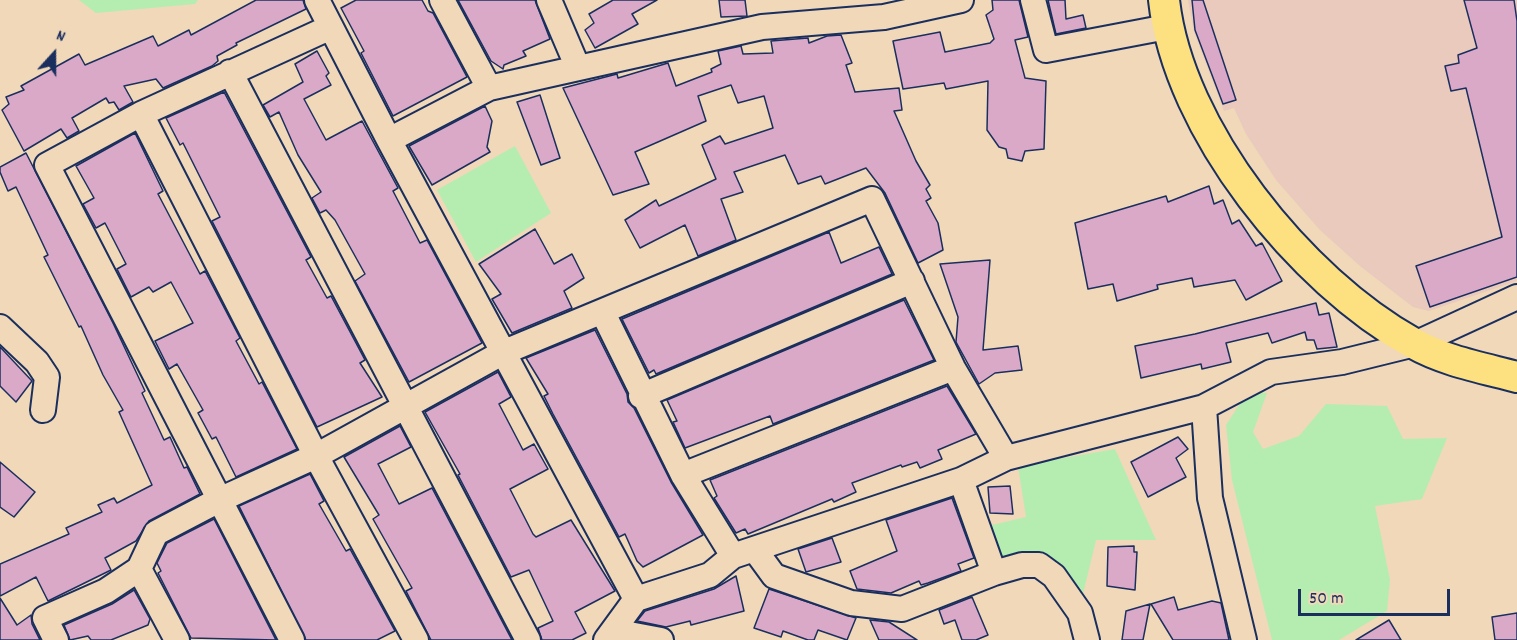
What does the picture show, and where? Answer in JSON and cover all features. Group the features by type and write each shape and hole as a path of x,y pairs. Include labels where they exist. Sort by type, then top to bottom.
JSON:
{"main road":[{"path":"1166,13 1196,105 1250,197 1307,259 1352,299 1415,344 1461,362 1517,377"}],"street":[{"path":"317,0 388,140 636,599"},
{"path":"442,0 489,88"},
{"path":"549,0 578,68"},
{"path":"388,140 489,88 762,27 884,17 961,0"},
{"path":"1033,0 1046,50 1166,13"},
{"path":"292,640 47,165 141,114 330,27"},
{"path":"230,72 407,405 528,640"},
{"path":"141,114 316,456 416,640"},
{"path":"56,640 45,618 106,591 139,569 156,533 219,500 316,456 502,352 603,313 872,199 953,368 1006,458"},
{"path":"641,396 912,281"},
{"path":"610,636 636,599 710,575 744,553 961,480 1006,458 1204,407 1270,372 1342,362 1415,344 1517,297"},
{"path":"603,313 641,396 683,475 744,553 774,576 851,603 902,609 994,573 1022,565 1039,565 1054,576 1080,613 1087,640"},
{"path":"0,327 37,362 47,377 43,410"},
{"path":"683,475 953,368"},
{"path":"1204,407 1210,498 1244,640"},
{"path":"961,480 994,573"},
{"path":"139,569 177,640"},
{"path":"610,636 661,640"}],"shaded area":[{"path":"1188,0 1517,0 1517,281 1429,311 1413,307 1360,266 1320,230 1276,180 1246,134 1234,108 1224,111 1194,32"}],"green space":[{"path":"79,0 198,0 195,4 96,13"},
{"path":"515,146 551,213 476,262 437,190"},
{"path":"1247,393 1267,393 1253,432 1263,449 1299,436 1326,404 1387,406 1403,439 1447,438 1422,499 1375,506 1390,580 1387,611 1339,640 1272,640 1232,480 1226,425"},
{"path":"1115,449 1156,540 1096,540 1082,598 1037,557 1000,558 988,526 1026,517 1018,466"}],"building":[{"path":"256,0 303,0 306,9 236,43 237,45 217,56 218,61 212,66 163,88 156,79 124,86 133,102 119,110 114,102 109,103 106,98 72,118 79,131 67,138 61,129 24,151 2,110 9,104 6,97 24,90 21,86 79,54 85,65 153,36 158,46 189,30 191,35"},
{"path":"356,0 422,0 428,11 433,13 467,77 393,116 361,53 364,51 341,8"},
{"path":"458,0 535,0 550,39 523,51 526,56 504,65 503,69 491,61"},
{"path":"613,0 657,0 632,14 638,24 595,48 585,30 594,23 589,14"},
{"path":"719,0 745,0 747,16 721,17"},
{"path":"992,0 1019,0 1028,37 1015,40 1025,78 1046,81 1044,149 1025,151 1022,161 1008,158 1006,149 999,147 987,130 988,81 946,89 944,83 903,89 893,41 940,32 945,52 990,43 994,39 986,15 993,10"},
{"path":"1048,0 1065,0 1066,19 1083,15 1086,28 1056,34"},
{"path":"1192,0 1203,0 1236,100 1223,104 1195,30"},
{"path":"1464,0 1514,0 1517,21 1517,277 1430,307 1416,266 1502,237 1466,88 1451,91 1445,66 1459,63 1458,55 1477,48"},
{"path":"841,35 852,63 846,65 855,92 899,88 902,110 894,111 916,161 930,185 926,189 931,198 926,201 938,223 943,250 918,263 885,193 866,168 825,184 821,176 798,184 785,155 734,172 743,192 721,199 736,240 698,256 685,225 640,248 625,220 656,200 659,206 716,179 702,145 720,136 725,144 773,128 764,96 738,103 731,85 698,96 706,121 635,152 649,184 613,195 563,88 617,74 618,78 668,63 676,86 712,72 711,69 721,64 718,51 741,46 743,54 773,53 771,41 808,38 809,43 827,36"},
{"path":"317,51 329,73 326,76 331,85 304,99 326,140 362,121 398,188 393,191 420,243 427,240 482,343 409,382 355,281 365,274 335,220 326,210 320,213 312,198 321,192 298,155 279,112 270,117 263,105 303,82 295,64"},
{"path":"224,92 311,257 306,260 327,298 331,296 365,360 360,363 382,397 317,427 212,221 220,217 183,143 180,145 166,118"},
{"path":"540,95 560,158 541,165 517,102"},
{"path":"485,106 492,121 487,147 490,152 432,185 409,146"},
{"path":"135,133 163,191 158,194 200,274 205,271 240,338 236,341 259,384 262,382 297,449 236,477 216,437 212,439 198,413 203,410 177,364 169,369 155,341 193,323 171,282 153,292 149,287 131,297 117,269 126,264 105,223 96,228 83,204 94,198 76,166"},
{"path":"26,153 113,323 145,391 142,393 164,440 170,437 184,468 187,467 200,494 149,521 136,541 105,558 111,570 48,601 36,577 0,596 0,564 69,534 66,528 102,512 98,505 114,498 117,503 152,485 119,412 123,410 44,257 48,255 16,187 8,191 0,172 0,167"},
{"path":"1209,186 1214,204 1223,200 1232,224 1239,220 1256,246 1262,243 1282,281 1246,300 1235,280 1194,287 1192,278 1157,285 1158,289 1117,301 1113,284 1088,289 1075,223 1166,196 1168,202"},
{"path":"535,229 554,264 572,254 584,278 564,291 572,308 512,333 492,299 501,294 479,264"},
{"path":"829,232 841,263 879,247 892,274 656,374 654,370 649,373 622,319"},
{"path":"990,260 983,350 1018,346 1022,370 995,373 979,384 956,342 958,317 940,264"},
{"path":"904,300 934,360 773,424 770,416 685,448 673,422 677,421 667,400"},
{"path":"1316,303 1319,315 1329,313 1337,347 1317,349 1314,340 1307,340 1305,332 1272,343 1268,333 1226,343 1231,362 1202,369 1201,364 1141,378 1135,346 1195,334"},
{"path":"595,330 627,394 628,402 634,408 671,482 703,535 643,567 637,561 625,534 619,537 544,396 548,394 526,358"},
{"path":"0,347 32,381 16,402 0,386"},
{"path":"498,372 511,397 499,404 523,450 534,444 548,469 510,489 533,534 536,537 571,520 615,591 575,612 586,633 572,640 542,640 538,628 553,621 529,570 511,577 458,475 460,474 425,412"},
{"path":"947,386 976,434 938,450 942,459 920,468 917,462 902,467 901,465 852,483 856,492 834,502 832,499 748,534 745,529 736,533 714,498 717,496 710,480"},
{"path":"400,426 411,447 378,464 399,504 432,488 512,640 431,640 406,591 412,588 373,519 379,515 344,457"},
{"path":"1178,437 1188,449 1176,458 1186,477 1148,497 1131,462"},
{"path":"0,462 35,492 14,517 0,507"},
{"path":"310,474 324,501 319,504 346,551 350,549 395,631 377,640 306,640 239,506"},
{"path":"1010,486 1013,514 990,513 988,487"},
{"path":"952,498 974,558 958,564 961,571 921,585 919,581 891,593 857,589 850,571 897,551 886,520"},
{"path":"214,519 276,640 191,638 158,573 161,571 157,563 167,543"},
{"path":"832,538 841,562 806,572 798,549"},
{"path":"1134,546 1134,552 1137,552 1135,590 1107,586 1108,547"},
{"path":"736,576 744,611 691,625 690,621 666,627 637,621 645,611 714,589"},
{"path":"769,589 856,618 847,640 818,630 814,640 808,640 783,631 781,637 754,628"},
{"path":"134,590 150,619 148,625 111,640 91,640 88,636 70,640 64,625 112,604"},
{"path":"972,597 988,635 976,640 962,640 955,620 944,624 939,610"},
{"path":"1174,597 1178,610 1212,601 1221,603 1229,640 1173,640 1151,604"},
{"path":"0,598 17,625 31,615 32,624 40,640 0,640"},
{"path":"1150,604 1143,640 1122,640 1126,611"},
{"path":"1517,613 1517,640 1495,640 1492,617"},
{"path":"870,620 889,622 917,640 879,640"},
{"path":"1389,620 1401,640 1356,640"}]}
